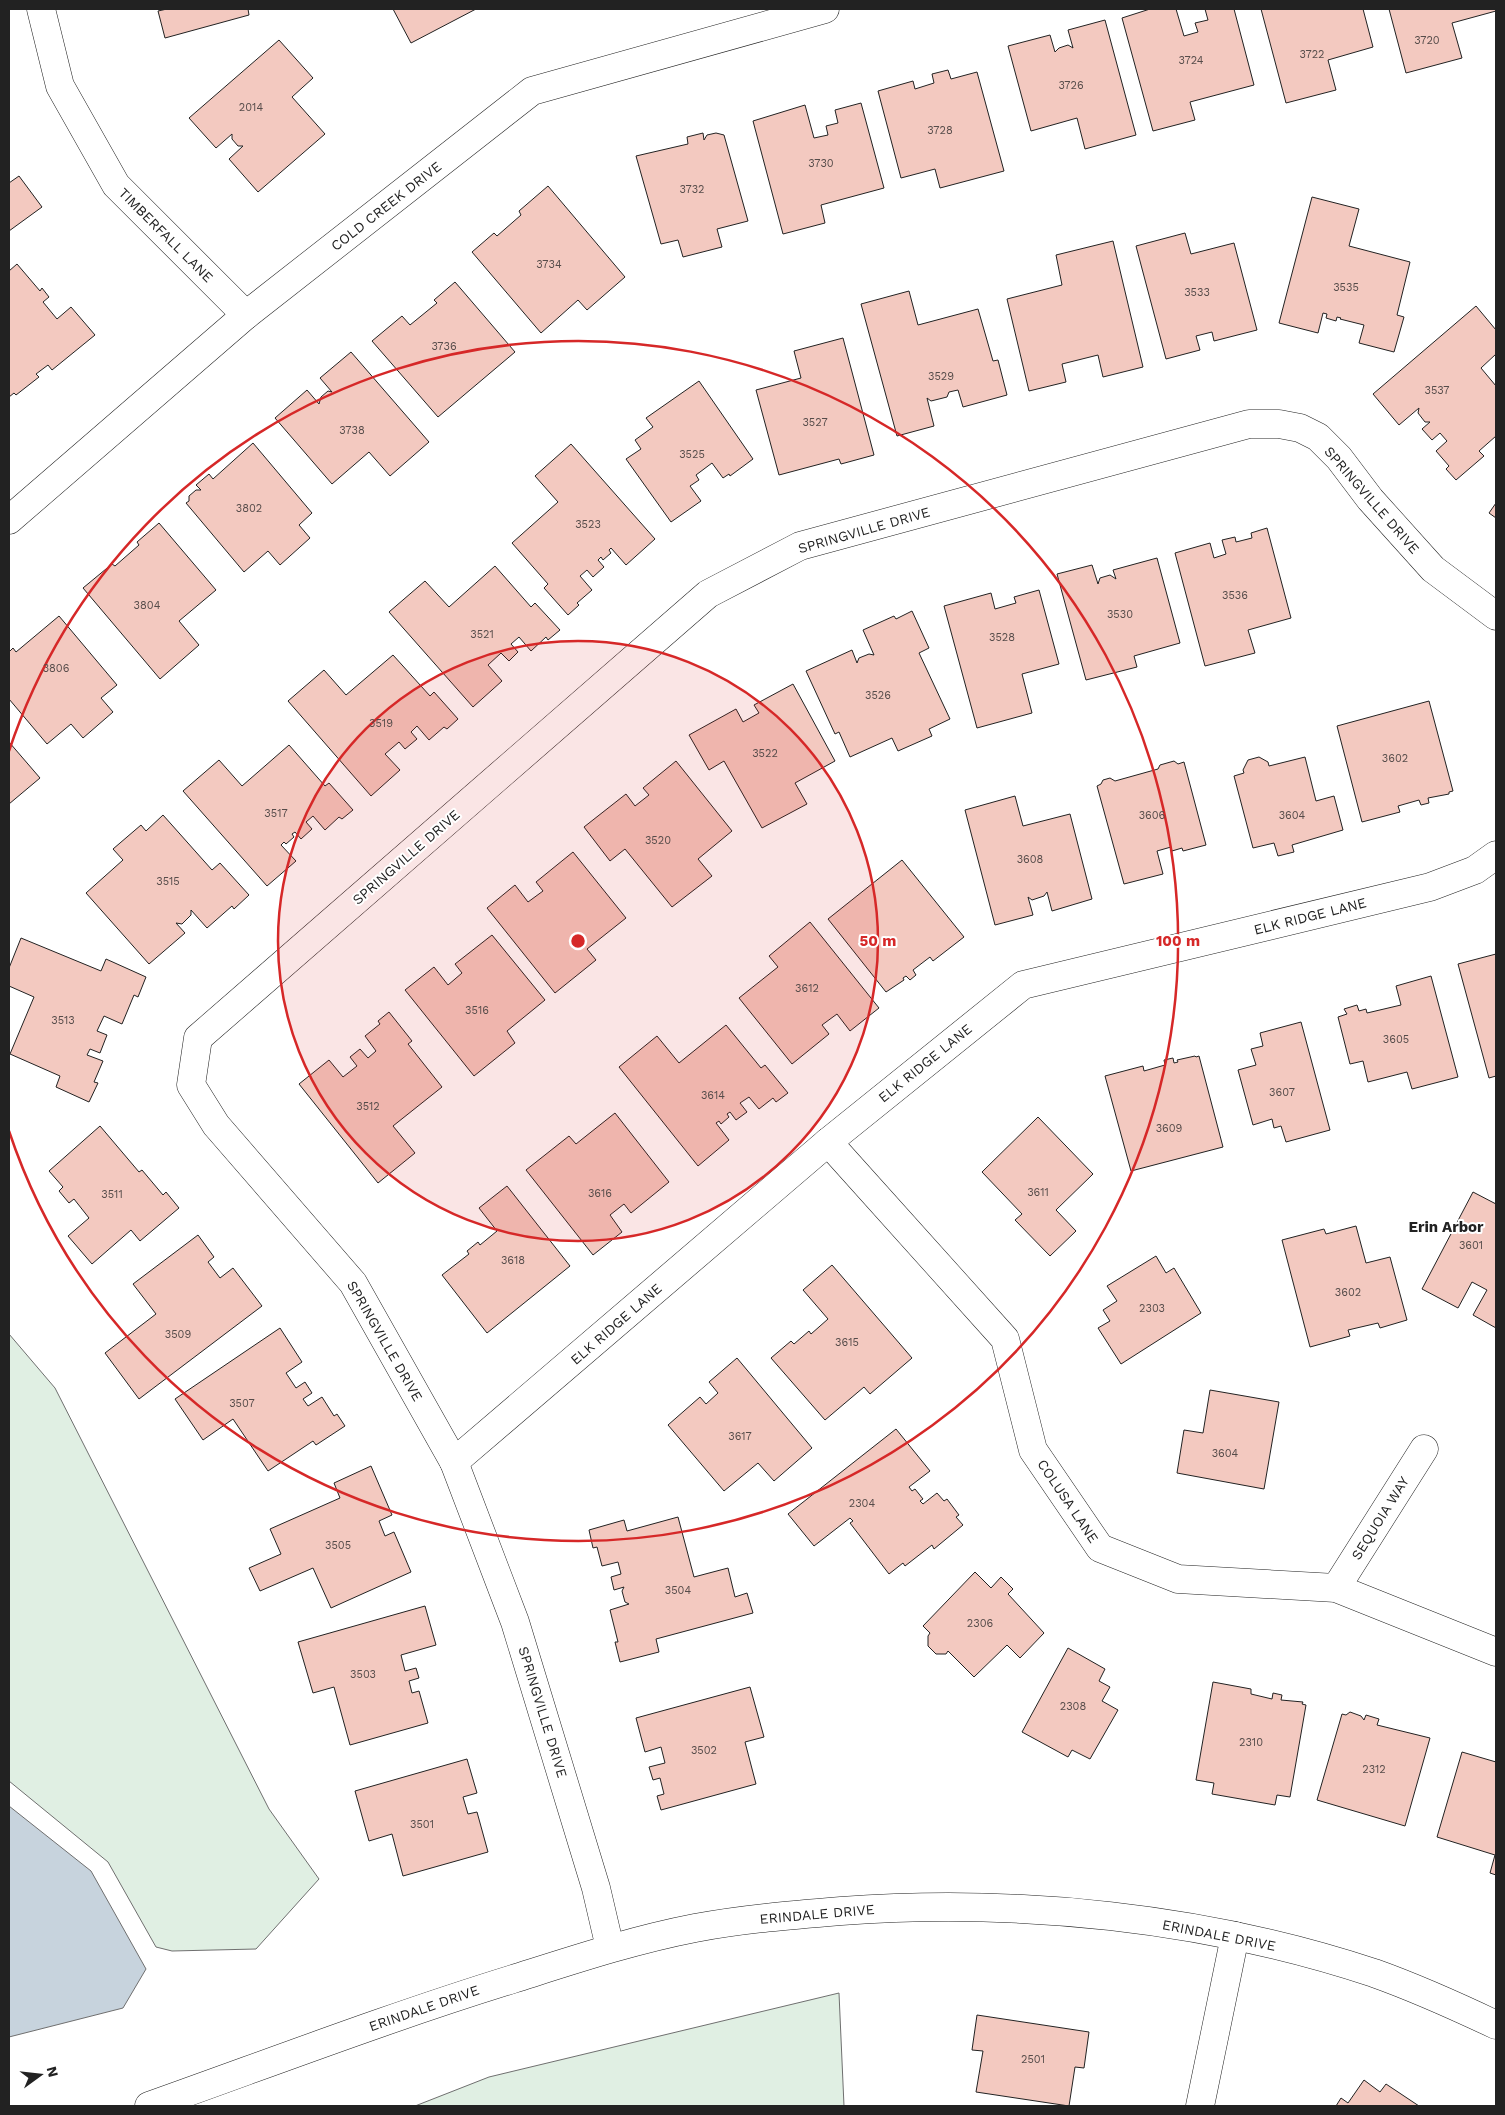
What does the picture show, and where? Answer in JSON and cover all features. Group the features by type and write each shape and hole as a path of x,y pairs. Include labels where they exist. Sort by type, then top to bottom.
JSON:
{"street":[{"name":"TIMBERFALL LANE","path":"41,9 60,86 116,185 246,315"},
{"name":"COLD CREEK DRIVE","path":"9,520 246,315 532,91 825,9"},
{"name":"SPRINGVILLE DRIVE","path":"610,1948 596,1888 515,1622 454,1462 353,1282 216,1125 191,1085 198,1038 708,594 800,546 1249,424 1279,424 1300,428 1318,437 1339,458 1370,499 1433,569 1496,616"},
{"name":"ELK RIDGE LANE","path":"454,1462 828,1142 1022,985 1430,887 1475,870 1496,855"},
{"name":"COLUSA LANE","path":"828,1142 1005,1338 1033,1450 1100,1548 1178,1579 1336,1588 1496,1652"},
{"name":"SEQUOIA WAY","path":"1336,1588 1424,1448"},
{"name":"ERINDALE DRIVE","path":"149,2106 452,1998 610,1948 695,1928 785,1915 880,1908 978,1906 1055,1910 1235,1936 1304,1952 1375,1974 1446,2002 1496,2025"},
{"path":"1200,2106 1235,1936"}],"green space":[{"path":"9,1334 55,1388 269,1809 319,1879 256,1949 172,1951 156,1947 108,1862 9,1781"},
{"path":"839,1993 844,2106 415,2106 489,2077"}],"shaded area":[{"path":"9,1806 91,1871 146,1969 123,2008 9,2037"}],"building":[{"path":"167,9 248,9 249,15 165,38 158,11"},
{"path":"393,9 476,9 411,43"},
{"path":"1150,9 1176,9 1184,36 1198,32 1195,23 1208,20 1205,9 1234,9 1254,85 1190,102 1195,120 1153,131 1122,18"},
{"path":"1261,9 1363,9 1373,47 1328,60 1336,90 1286,103"},
{"path":"1389,9 1496,9 1496,11 1452,23 1462,58 1406,73"},
{"path":"1105,20 1136,135 1085,149 1077,118 1031,131 1008,46 1050,35 1055,52 1059,48 1068,45 1073,48 1068,30"},
{"path":"279,40 313,78 292,97 325,134 258,192 229,159 243,146 238,146 232,139 232,134 216,148 189,118"},
{"path":"948,70 951,79 977,72 1004,171 940,188 935,169 901,178 878,91 913,81 915,89 934,83 932,74"},
{"path":"861,103 884,188 821,205 825,223 783,234 753,121 805,105 814,138 828,135 826,126 838,123 835,110"},
{"path":"703,133 704,140 707,135 716,133 724,135 748,221 717,229 722,247 683,257 678,240 661,244 636,156 688,144 687,137"},
{"path":"19,176 42,207 9,231 9,183"},
{"path":"548,186 625,277 587,310 578,300 541,333 472,252 494,233 497,236 521,215 519,211"},
{"path":"1312,197 1359,209 1349,246 1410,262 1397,315 1404,317 1394,352 1359,343 1364,325 1337,317 1336,321 1326,318 1327,314 1323,313 1318,333 1279,323"},
{"path":"1185,233 1191,254 1234,243 1257,330 1214,341 1212,332 1196,336 1200,350 1166,359 1136,246"},
{"path":"1113,241 1143,367 1103,377 1098,355 1062,364 1066,382 1029,391 1007,299 1062,285 1056,255"},
{"path":"17,264 40,291 42,288 49,297 43,302 57,319 71,307 95,335 52,370 48,365 36,374 39,377 16,395 14,393 9,397 9,271"},
{"path":"455,282 515,352 438,417 372,341 402,316 410,325 437,303 434,300"},
{"path":"909,291 918,325 978,309 993,361 998,360 1007,395 963,407 958,390 949,392 947,397 931,401 927,398 934,426 897,436 861,304"},
{"path":"1476,306 1496,330 1496,354 1481,368 1496,386 1496,436 1479,451 1484,456 1456,480 1446,469 1449,466 1436,451 1447,441 1440,433 1432,440 1422,429 1430,422 1425,422 1418,413 1419,408 1399,425 1373,394"},
{"path":"843,338 874,455 841,464 839,459 779,475 756,390 801,378 794,351"},
{"path":"351,352 429,442 390,476 369,452 332,484 275,418 307,390 319,404 321,397 328,391 332,392 320,378"},
{"path":"699,381 753,459 730,476 729,474 723,478 712,463 696,475 699,480 690,486 701,501 671,522 626,459 641,449 635,440 653,427 646,418"},
{"path":"253,443 312,513 299,525 310,538 280,565 268,551 244,572 186,503 189,501 189,496 196,490 201,490 196,485 209,474 213,479"},
{"path":"571,444 655,539 626,565 611,548 609,550 611,553 603,560 601,557 598,560 604,567 593,577 587,570 580,576 592,590 577,603 579,605 568,615 544,588 548,584 512,543 558,502 535,476"},
{"path":"1496,503 1496,518 1489,513"},
{"path":"159,523 216,590 179,621 199,645 160,679 83,588 112,564 115,566 139,545 137,542"},
{"path":"1267,528 1291,618 1248,630 1255,653 1205,666 1175,553 1210,543 1214,558 1226,554 1222,540 1235,537 1236,542 1252,538 1251,533"},
{"path":"1157,558 1180,643 1134,656 1137,667 1086,680 1057,574 1092,565 1098,584 1100,578 1110,575 1116,579 1113,570"},
{"path":"495,566 531,607 535,603 560,630 548,640 546,637 531,651 519,637 511,644 518,652 509,661 501,653 488,665 502,681 473,707 389,612 425,581 449,607"},
{"path":"1039,590 1059,664 1022,674 1032,713 977,728 944,606 991,593 995,609 1016,603 1014,597"},
{"path":"912,611 929,648 919,653 950,719 929,729 932,736 898,751 892,738 850,757 839,732 835,734 806,671 852,650 857,663 859,658 869,654 874,655 863,630 894,616 896,619"},
{"path":"59,616 117,685 101,698 113,712 83,738 71,724 47,744 9,699 9,652 13,648 16,652"},
{"path":"393,655 430,696 434,692 458,719 447,729 444,727 429,740 417,726 411,732 417,739 405,749 399,742 385,754 400,770 371,796 288,701 324,670 346,695"},
{"path":"793,684 835,761 795,783 807,804 762,828 724,761 709,770 689,735 736,709 743,722 759,713 754,705"},
{"path":"1429,701 1453,791 1449,792 1449,794 1428,798 1429,803 1421,805 1419,800 1398,806 1400,812 1362,822 1337,726"},
{"path":"9,742 40,778 9,804"},
{"path":"289,745 325,786 329,783 353,810 342,819 339,817 325,830 313,816 306,822 312,829 301,839 295,832 292,834 294,837 286,844 284,842 281,845 296,861 267,886 183,791 219,760 242,786"},
{"path":"1259,757 1268,762 1269,766 1305,757 1316,801 1334,796 1343,830 1292,845 1294,852 1278,856 1274,843 1253,848 1234,776 1244,773 1243,770 1248,760"},
{"path":"676,761 732,831 698,859 712,876 672,907 625,849 610,861 584,827 626,794 635,806 649,795 643,788"},
{"path":"1174,761 1178,764 1184,762 1206,845 1183,851 1182,848 1172,851 1171,847 1157,851 1163,874 1124,884 1097,786 1103,780 1110,778 1115,781 1158,769 1160,765"},
{"path":"1015,796 1023,826 1070,814 1092,899 1052,911 1047,892 1044,896 1032,900 1028,897 1033,915 995,925 965,810"},
{"path":"163,815 212,870 220,863 249,895 234,909 232,906 207,928 191,910 191,915 182,924 176,923 185,933 149,964 86,893 123,860 113,849 141,825 146,831"},
{"path":"573,852 626,918 587,949 596,960 555,993 487,908 515,885 528,902 543,891 536,882"},
{"path":"902,860 964,937 933,961 930,957 913,970 916,975 910,980 906,976 903,978 904,980 886,992 828,919"},
{"path":"810,922 879,1008 850,1031 837,1014 822,1025 829,1034 792,1064 739,998 778,967 769,956"},
{"path":"492,935 545,1000 507,1031 515,1043 474,1076 405,990 434,967 448,985 462,973 455,964"},
{"path":"21,938 101,971 106,959 146,977 138,997 134,995 122,1024 104,1016 97,1031 107,1035 100,1053 90,1049 87,1055 103,1061 94,1082 98,1083 89,1102 56,1087 60,1076 10,1054 34,997 9,986 9,968"},
{"path":"1496,954 1496,1076 1489,1078 1458,964"},
{"path":"1431,976 1458,1077 1412,1089 1407,1072 1368,1082 1363,1061 1350,1064 1338,1017 1347,1014 1344,1009 1357,1005 1359,1011 1366,1009 1367,1013 1401,1005 1396,986"},
{"path":"389,1012 412,1041 408,1044 442,1087 393,1126 415,1153 378,1183 299,1084 329,1060 343,1077 357,1066 350,1057 360,1049 368,1058 376,1051 365,1036 380,1024 378,1021"},
{"path":"1301,1022 1330,1130 1286,1142 1281,1126 1274,1128 1272,1119 1253,1125 1238,1070 1256,1065 1251,1049 1263,1046 1260,1033"},
{"path":"726,1025 761,1068 765,1065 788,1093 776,1102 773,1098 759,1109 749,1097 740,1103 747,1112 736,1120 730,1112 727,1114 729,1117 721,1124 719,1121 716,1123 729,1140 698,1166 619,1067 657,1036 679,1063"},
{"path":"1199,1056 1223,1147 1131,1171 1105,1076 1143,1066 1144,1071 1165,1065 1164,1060 1173,1058 1174,1063 1178,1062 1177,1060"},
{"path":"615,1113 669,1182 631,1213 624,1204 610,1215 622,1232 593,1255 526,1170 569,1136 576,1144"},
{"path":"1038,1117 1093,1174 1056,1210 1076,1231 1050,1256 1015,1220 1022,1214 982,1172"},
{"path":"100,1126 139,1172 142,1170 163,1195 166,1192 179,1208 140,1241 131,1230 92,1264 68,1236 89,1218 74,1199 69,1203 59,1191 63,1187 49,1171"},
{"path":"507,1186 570,1266 487,1333 442,1275 469,1254 467,1251 478,1242 480,1245 497,1231 479,1208"},
{"path":"1473,1192 1496,1204 1496,1328 1473,1315 1487,1290 1472,1282 1458,1308 1422,1289"},
{"path":"1356,1226 1366,1263 1390,1257 1407,1320 1380,1328 1378,1323 1348,1330 1350,1336 1310,1347 1282,1240 1324,1229 1326,1234"},
{"path":"198,1235 214,1257 208,1262 220,1278 233,1268 262,1306 139,1399 105,1353 156,1314 133,1284"},
{"path":"1156,1256 1166,1273 1174,1268 1201,1313 1121,1364 1098,1328 1110,1321 1103,1310 1117,1301 1107,1286"},
{"path":"832,1265 912,1358 870,1394 864,1387 825,1420 771,1358 791,1341 794,1344 809,1331 811,1334 828,1319 803,1290"},
{"path":"280,1328 302,1362 286,1373 296,1388 305,1382 312,1393 303,1399 308,1406 322,1397 334,1416 337,1414 345,1426 316,1445 313,1441 268,1471 233,1419 203,1440 175,1399"},
{"path":"737,1358 812,1448 774,1481 758,1463 724,1491 668,1425 700,1397 706,1404 718,1393 709,1382"},
{"path":"1210,1390 1279,1402 1264,1489 1177,1473 1184,1430 1203,1433"},
{"path":"896,1429 930,1471 909,1487 912,1491 915,1489 923,1499 920,1501 923,1504 937,1493 944,1501 947,1499 959,1515 956,1517 963,1525 934,1549 932,1545 905,1566 903,1563 889,1574 850,1523 853,1521 850,1518 814,1546 788,1514"},
{"path":"371,1466 392,1515 379,1521 385,1536 394,1532 411,1572 331,1608 313,1568 260,1591 249,1568 281,1554 270,1529 340,1498 334,1483"},
{"path":"678,1517 694,1577 728,1568 735,1597 747,1593 753,1613 656,1639 659,1652 620,1662 615,1642 618,1642 610,1610 629,1604 625,1602 622,1591 624,1587 614,1590 611,1577 621,1574 618,1562 602,1566 597,1547 593,1548 589,1530 624,1520 627,1531"},
{"path":"975,1572 991,1588 1001,1577 1013,1589 1008,1594 1044,1633 1020,1658 1007,1645 974,1677 948,1651 946,1654 936,1654 928,1646 928,1636 930,1633 923,1626"},
{"path":"425,1606 436,1645 401,1655 405,1671 416,1668 419,1678 409,1681 412,1693 419,1691 428,1723 350,1745 334,1687 313,1693 298,1642"},
{"path":"1068,1648 1105,1669 1099,1681 1110,1687 1102,1701 1118,1710 1090,1759 1072,1750 1068,1757 1022,1732"},
{"path":"1213,1682 1251,1689 1251,1694 1272,1699 1273,1693 1282,1695 1281,1700 1303,1702 1302,1704 1306,1705 1290,1797 1277,1795 1275,1805 1212,1794 1214,1783 1196,1780"},
{"path":"750,1687 764,1737 745,1742 756,1784 661,1810 657,1796 664,1794 660,1778 653,1780 649,1767 665,1763 661,1747 645,1752 636,1718"},
{"path":"1350,1712 1361,1716 1364,1720 1366,1715 1379,1719 1377,1725 1430,1738 1405,1826 1317,1800 1342,1714 1346,1715"},
{"path":"1462,1752 1496,1762 1496,1875 1490,1873 1495,1855 1437,1837"},
{"path":"467,1759 477,1793 463,1797 468,1814 477,1812 488,1852 403,1876 392,1834 369,1841 355,1791"},
{"path":"977,2015 1089,2032 1084,2068 1075,2067 1069,2106 976,2092 983,2051 972,2050"},
{"path":"1364,2080 1380,2092 1386,2084 1419,2106 1336,2106 1341,2098 1348,2103"}],"district":[{"name":"Erin Arbor","path":"1446,1227"}]}
